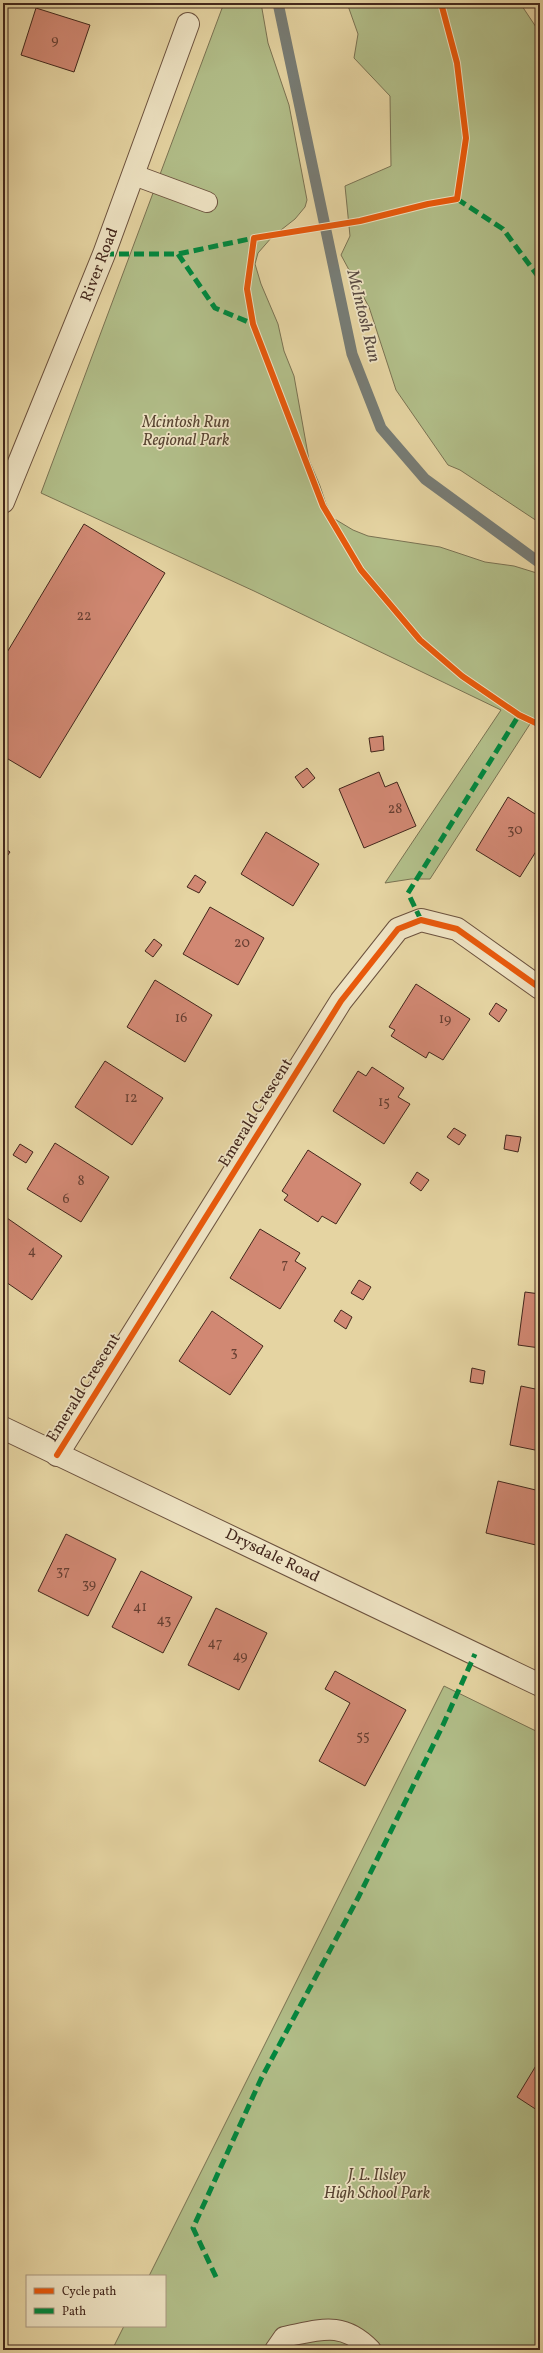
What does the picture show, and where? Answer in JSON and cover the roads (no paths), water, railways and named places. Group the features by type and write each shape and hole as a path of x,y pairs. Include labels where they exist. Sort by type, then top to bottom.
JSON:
{"street":[{"name":"River Road","path":"3,502 89,294 134,175 188,24"},
{"name":"Emerald Crescent","path":"57,1455 341,1001 398,929 420,920 457,929 540,988"},
{"name":"Drysdale Road","path":"3,1428 540,1685"}],"lane":[{"path":"134,175 207,202"},
{"path":"274,2350 284,2337 333,2328 360,2338 371,2350"}],"waterway":[{"name":"McIntosh Run","path":"278,3 352,354 381,428 425,479 540,563"}],"park label":[{"name":"Mcintosh Run Regional Park","path":"186,432"},
{"name":"J. L. Ilsley High School Park","path":"377,2185"}]}
